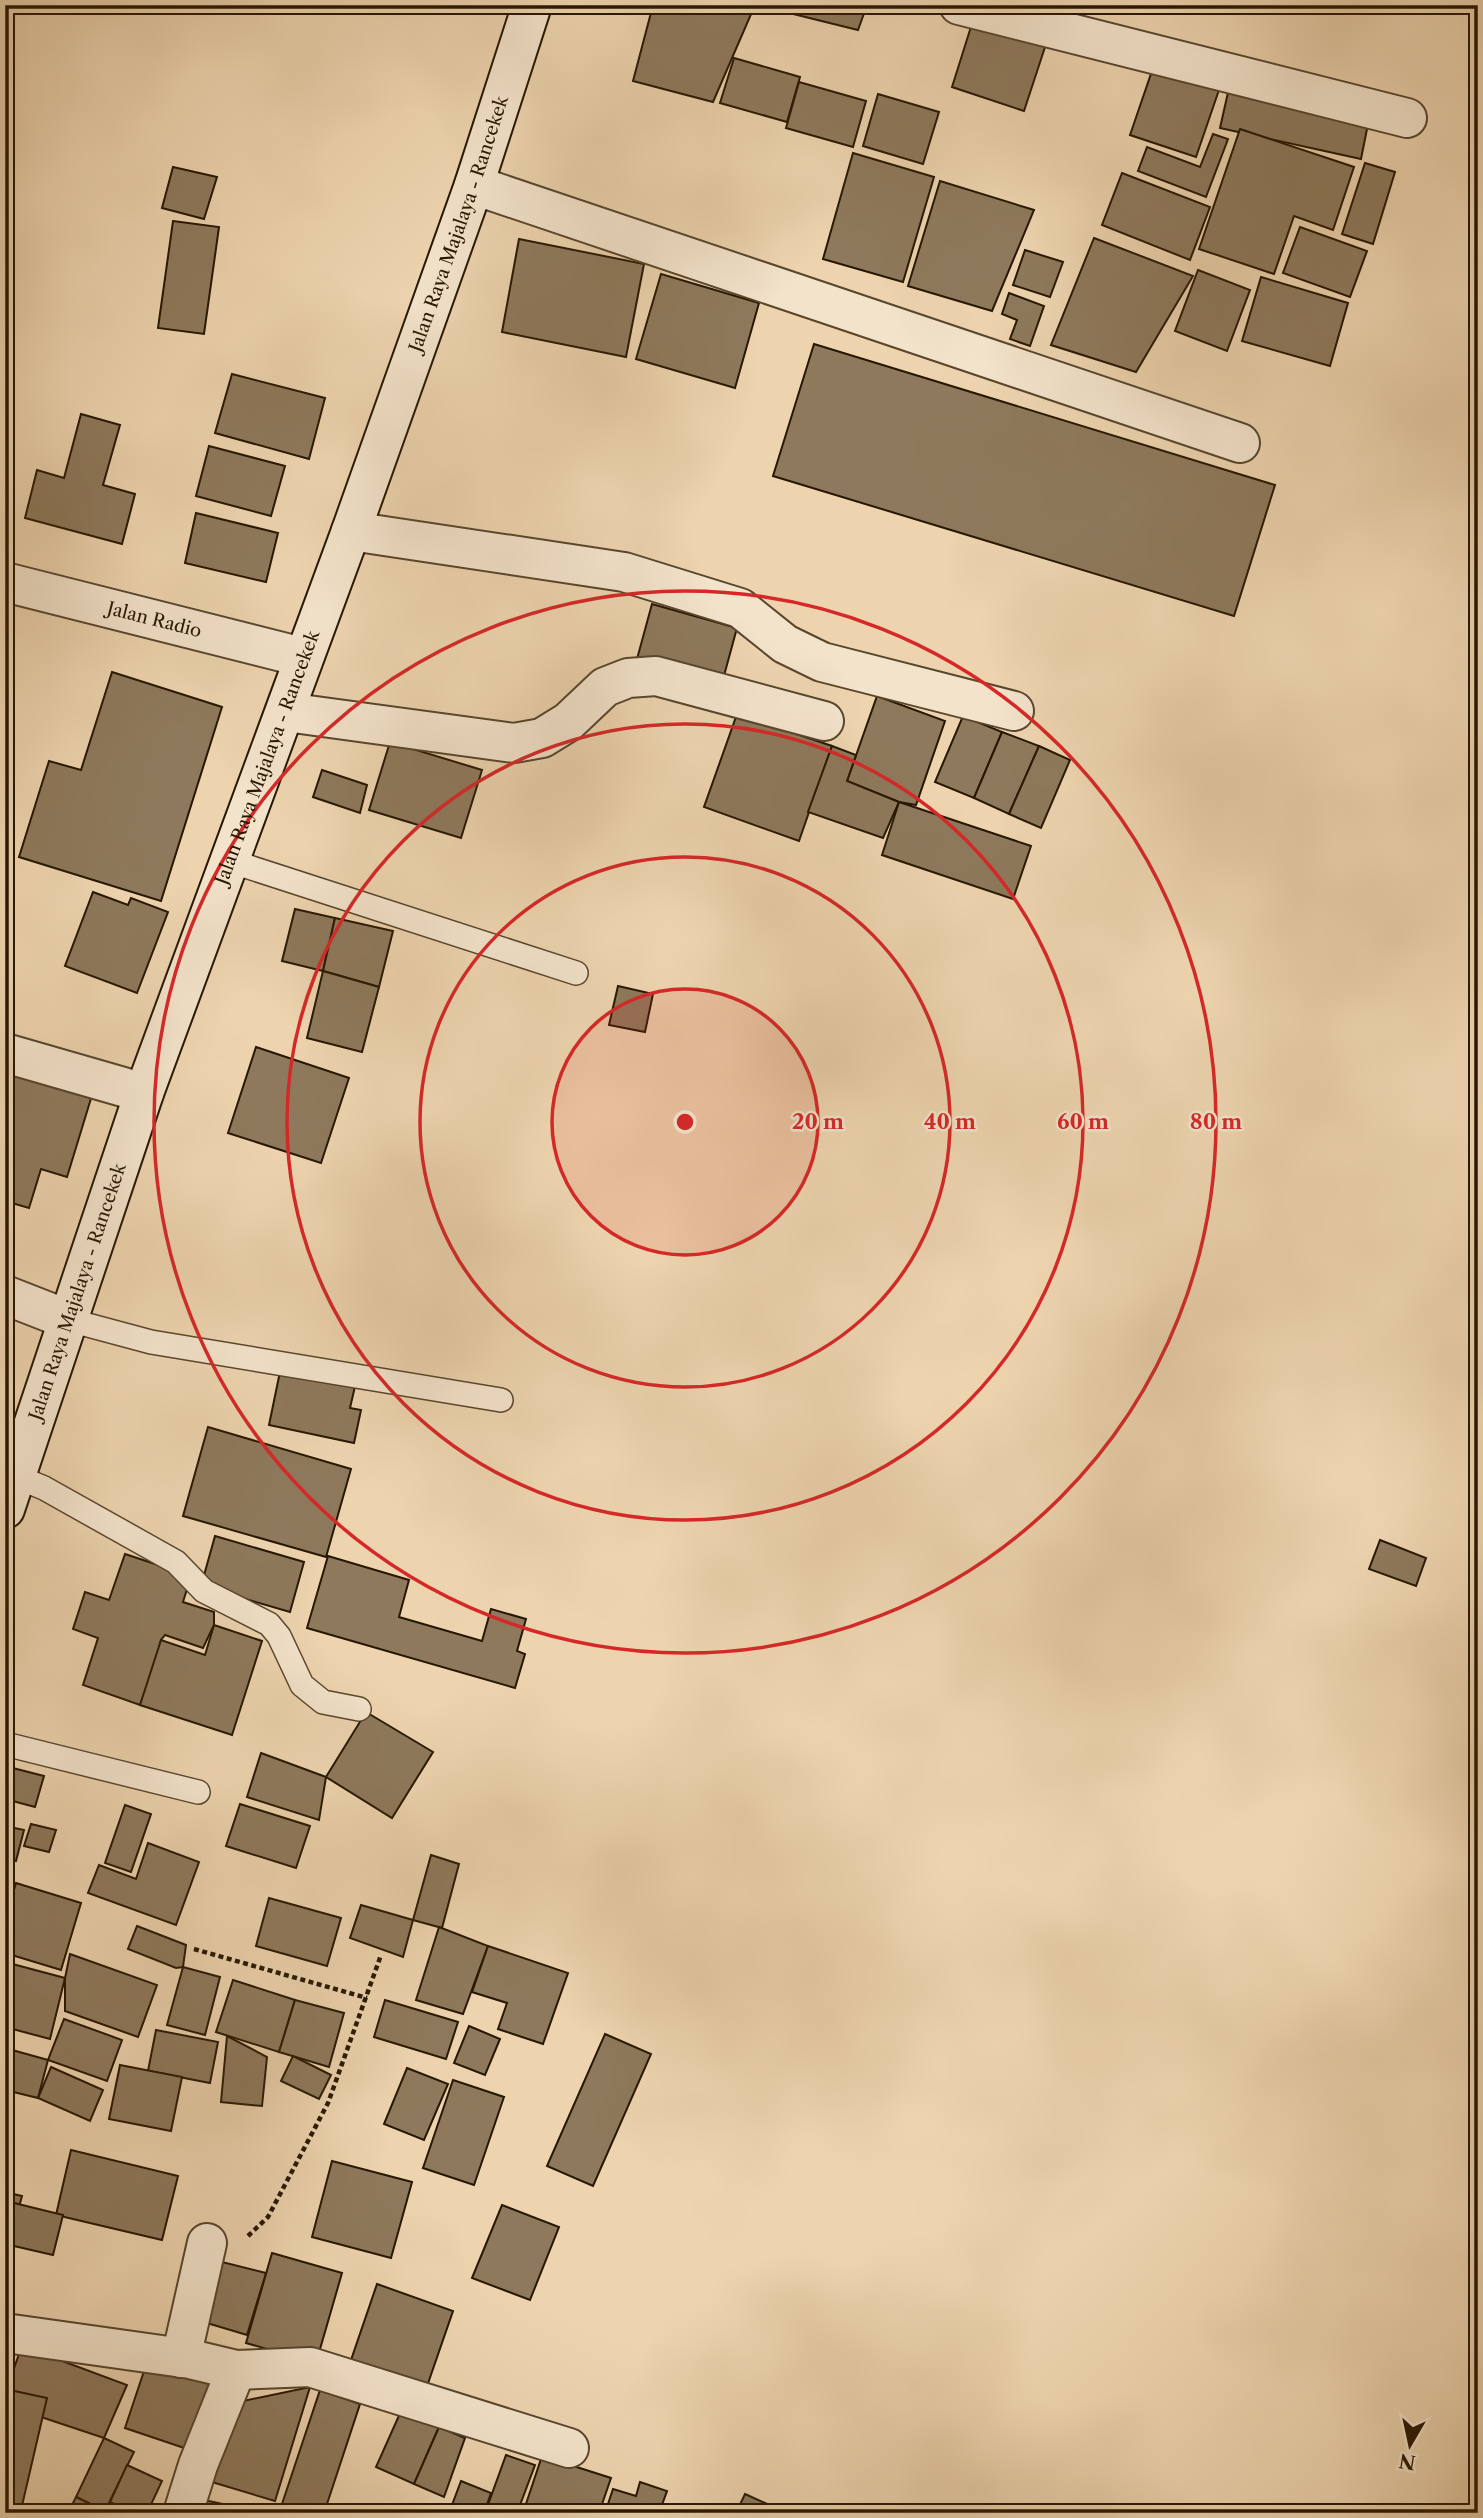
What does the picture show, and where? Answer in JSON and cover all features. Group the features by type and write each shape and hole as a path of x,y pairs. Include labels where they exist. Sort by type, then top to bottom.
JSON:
{"street":[{"name":"Jalan Raya Majalaya - Rancekek","path":"10,1493 144,1093 227,860 286,712 302,657 351,531 474,186 532,5"},
{"path":"959,5 1407,118"},
{"path":"474,186 1240,443"},
{"path":"351,531 624,572 740,608 802,654 822,662 1014,710"},
{"name":"Jalan Radio","path":"5,582 302,657"},
{"path":"772,705 779,638"},
{"path":"286,712 514,743 542,738 568,722 605,687 628,678 656,676 824,720"},
{"path":"5,1053 144,1093"},
{"path":"5,1295 69,1320"},
{"path":"181,2358 207,2243"},
{"path":"5,2333 181,2358 236,2370 310,2367 339,2373 569,2448"},
{"path":"183,2513 198,2465 236,2370"}],"lane":[{"path":"227,860 576,973"},
{"path":"69,1320 151,1342 501,1400"},
{"path":"10,1493 44,1488 176,1562 204,1591 269,1624 279,1636 302,1685 323,1702 359,1709"},
{"path":"5,1744 198,1792"}],"path":[{"path":"194,1949 367,1998"},
{"path":"207,2243 246,2238 268,2217 328,2103 381,1955"}],"building":[{"path":"653,5 755,5 713,102 633,81"},
{"path":"782,5 867,5 858,30 781,11"},
{"path":"975,14 1048,38 1024,111 952,87"},
{"path":"734,58 800,77 787,122 720,103"},
{"path":"1154,65 1220,87 1196,157 1130,135"},
{"path":"799,82 866,101 853,147 786,128"},
{"path":"1229,88 1369,119 1361,159 1220,128"},
{"path":"878,94 939,112 923,164 863,146"},
{"path":"1240,129 1354,167 1333,230 1294,216 1274,274 1199,249"},
{"path":"1213,134 1228,139 1206,197 1138,171 1147,147 1200,167"},
{"path":"853,153 934,177 903,282 823,259"},
{"path":"1365,163 1395,172 1373,244 1342,234"},
{"path":"173,167 217,177 204,219 162,208"},
{"path":"1122,173 1210,207 1190,260 1102,225"},
{"path":"940,181 1034,210 992,311 908,286"},
{"path":"173,221 219,227 204,334 158,328"},
{"path":"1300,227 1367,251 1350,297 1283,273"},
{"path":"1094,238 1193,276 1136,372 1051,345"},
{"path":"519,239 644,264 626,357 502,332"},
{"path":"1025,250 1063,262 1050,297 1013,285"},
{"path":"1198,270 1250,290 1227,351 1175,331"},
{"path":"661,274 759,303 735,388 636,359"},
{"path":"1261,277 1348,303 1330,366 1242,341"},
{"path":"1009,293 1044,306 1030,346 1010,339 1017,320 1002,314"},
{"path":"814,344 1275,485 1234,616 773,476"},
{"path":"232,374 325,398 309,459 215,433"},
{"path":"81,414 120,425 103,485 135,494 122,544 25,518 37,470 64,478"},
{"path":"209,446 285,466 271,516 196,496"},
{"path":"196,513 278,533 266,582 185,563"},
{"path":"652,604 737,628 722,683 637,659"},
{"path":"112,672 222,707 161,901 19,857 49,761 81,770"},
{"path":"877,696 945,721 916,805 899,802 847,781"},
{"path":"737,714 832,746 799,841 704,807"},
{"path":"963,716 1002,732 974,798 935,782"},
{"path":"1002,732 1039,746 1009,814 974,798"},
{"path":"390,742 482,770 461,838 369,810"},
{"path":"832,746 856,755 847,781 899,802 883,838 808,812"},
{"path":"1039,746 1070,760 1041,828 1009,814"},
{"path":"322,770 367,785 360,813 313,797"},
{"path":"899,802 1031,846 1013,899 882,855"},
{"path":"93,892 128,905 131,898 168,912 137,993 65,966"},
{"path":"295,909 335,918 323,971 282,961"},
{"path":"335,918 393,931 379,987 323,971"},
{"path":"323,971 379,987 362,1052 307,1038"},
{"path":"618,986 653,994 645,1032 609,1025"},
{"path":"256,1047 349,1078 321,1163 228,1133"},
{"path":"5,1066 93,1092 67,1177 41,1169 29,1208 5,1201"},
{"path":"281,1367 356,1382 350,1408 361,1410 354,1443 269,1425"},
{"path":"208,1427 351,1469 326,1557 183,1516"},
{"path":"215,1536 304,1562 290,1612 201,1586"},
{"path":"1380,1540 1426,1558 1416,1586 1369,1569"},
{"path":"125,1554 191,1576 183,1602 214,1612 214,1625 203,1648 165,1635 161,1640 157,1659 190,1670 184,1689 150,1678 140,1705 83,1685 98,1638 73,1629 85,1592 109,1600"},
{"path":"328,1556 409,1580 399,1617 482,1641 491,1609 526,1619 517,1651 525,1654 515,1688 307,1628"},
{"path":"214,1625 262,1641 232,1735 140,1705 161,1640 205,1655"},
{"path":"366,1712 433,1752 392,1818 326,1777"},
{"path":"261,1753 326,1777 319,1820 247,1797"},
{"path":"5,1766 44,1776 35,1807 5,1799"},
{"path":"240,1804 310,1826 296,1868 226,1846"},
{"path":"125,1805 151,1814 131,1872 105,1863"},
{"path":"31,1824 56,1830 49,1852 24,1846"},
{"path":"5,1826 24,1830 16,1861 5,1858"},
{"path":"148,1843 199,1862 176,1925 88,1893 99,1865 136,1879"},
{"path":"431,1855 459,1864 442,1928 413,1920"},
{"path":"16,1883 81,1903 61,1970 5,1953 5,1920"},
{"path":"269,1898 341,1918 327,1966 256,1946"},
{"path":"361,1905 413,1920 403,1957 350,1938"},
{"path":"137,1926 186,1945 183,1967 176,1968 128,1949"},
{"path":"439,1927 488,1946 463,2014 416,2000"},
{"path":"488,1946 568,1973 543,2044 498,2029 507,2003 472,1992"},
{"path":"70,1954 157,1985 138,2037 65,2011 65,1978"},
{"path":"5,1962 65,1978 50,2039 5,2027"},
{"path":"183,1967 220,1977 205,2035 167,2025"},
{"path":"233,1980 295,2000 279,2052 216,2032"},
{"path":"295,2000 344,2013 329,2067 279,2052"},
{"path":"385,2000 458,2022 446,2059 374,2037"},
{"path":"64,2019 122,2040 107,2081 48,2060"},
{"path":"469,2026 500,2039 485,2075 454,2063"},
{"path":"156,2030 218,2042 210,2083 148,2071"},
{"path":"605,2034 651,2054 593,2186 547,2166"},
{"path":"227,2036 267,2057 262,2106 221,2102"},
{"path":"5,2048 48,2060 38,2098 5,2090"},
{"path":"293,2056 331,2075 319,2099 281,2081"},
{"path":"120,2065 182,2077 171,2131 109,2119"},
{"path":"51,2067 103,2090 90,2121 38,2098"},
{"path":"407,2068 448,2084 424,2140 384,2124"},
{"path":"453,2080 504,2097 474,2185 423,2168"},
{"path":"71,2150 178,2176 162,2240 56,2215"},
{"path":"332,2161 412,2182 391,2258 312,2237"},
{"path":"5,2192 22,2196 8,2248 5,2247"},
{"path":"10,2202 63,2215 53,2255 5,2244 5,2219"},
{"path":"502,2205 559,2227 530,2300 472,2278"},
{"path":"272,2253 342,2273 316,2363 246,2343"},
{"path":"214,2260 266,2273 247,2335 197,2320"},
{"path":"377,2284 453,2311 425,2392 349,2366"},
{"path":"22,2346 127,2385 104,2438 5,2405 5,2393"},
{"path":"147,2362 216,2385 193,2451 125,2428"},
{"path":"310,2387 275,2501 202,2479 224,2405"},
{"path":"5,2389 47,2398 21,2510 5,2506"},
{"path":"320,2390 360,2404 324,2513 279,2513"},
{"path":"401,2411 439,2427 414,2484 376,2467"},
{"path":"439,2427 465,2438 444,2497 414,2484"},
{"path":"104,2438 134,2452 105,2511 76,2497"},
{"path":"506,2455 535,2465 517,2513 485,2513"},
{"path":"542,2456 611,2478 599,2513 523,2513"},
{"path":"127,2465 162,2481 147,2513 133,2513 110,2502"},
{"path":"461,2481 491,2493 484,2513 449,2513"},
{"path":"640,2482 667,2491 659,2513 605,2513 613,2489 636,2496"},
{"path":"745,2494 787,2513 736,2513"},
{"path":"76,2497 105,2511 110,2513 68,2513"},
{"path":"195,2498 264,2513 192,2513"}]}
